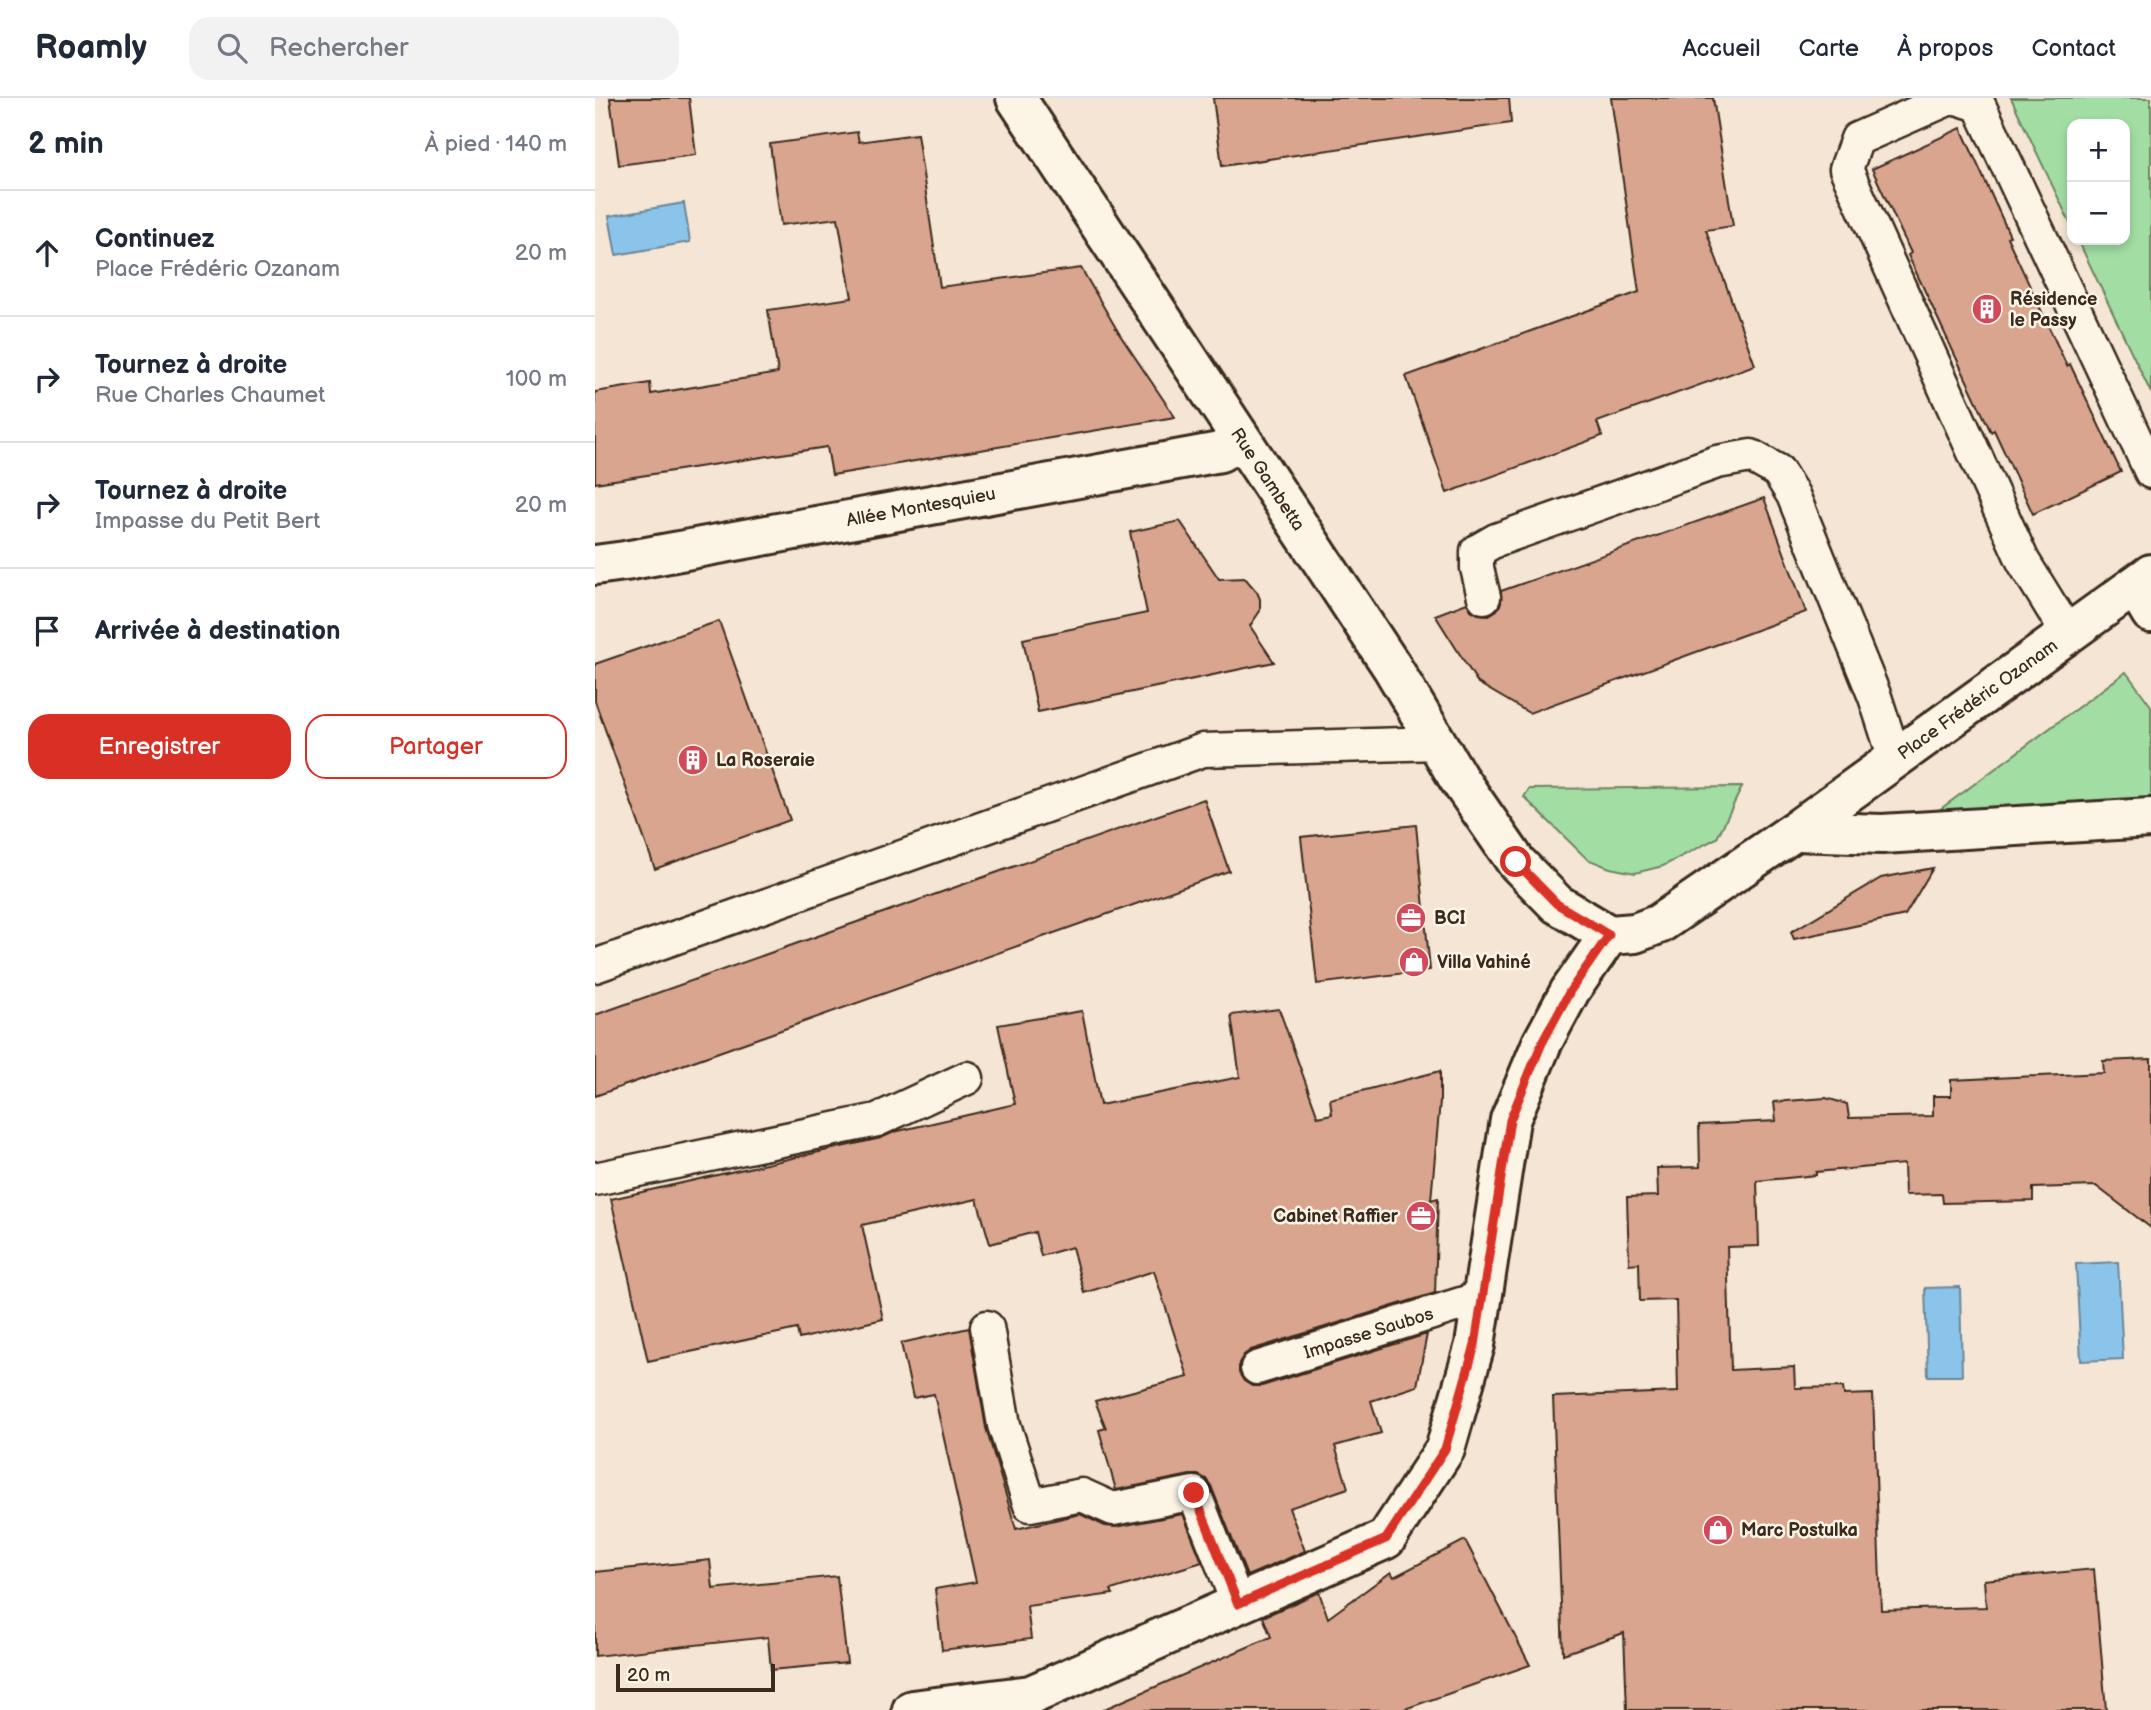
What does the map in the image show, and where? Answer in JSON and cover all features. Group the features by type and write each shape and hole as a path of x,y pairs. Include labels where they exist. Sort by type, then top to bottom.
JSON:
{"street":[{"name":"Rue Gambetta","path":"1016,98 1392,667 1458,778 1516,862 1557,904 1609,935"},
{"name":"Allée Montesquieu","path":"595,565 1220,452 1241,439"},
{"name":"Place Frédéric Ozanam","path":"1609,935 1635,933 1659,924 1795,831 2068,634 2145,591"},
{"path":"1795,831 1882,834 2151,818"},
{"path":"912,1710 1034,1703 1238,1604 1386,1539 1445,1449 1475,1345 1480,1298 1510,1120 1542,1043 1570,991 1609,935"}],"lane":[{"path":"1950,98 1857,139 1846,169 2022,561 2068,634"},
{"path":"1957,98 1979,105 2151,472"},
{"path":"1484,597 1477,568 1478,551 1496,540 1717,462 1751,456 1778,471 1793,495 1875,697 1895,759"},
{"path":"595,965 1203,750 1439,743"},
{"path":"595,1179 877,1120 967,1078"},
{"name":"Impasse Saubos","path":"1257,1368 1480,1298"},
{"path":"987,1327 1004,1425 1030,1505 1082,1495 1113,1509 1194,1493 1238,1604"}],"green space":[{"path":"2011,98 2151,98 2151,393 2080,245 2130,245 2130,119 2067,119 2067,216"},
{"path":"2126,672 2151,706 2151,798 1976,819 1927,819"},
{"path":"1742,787 1717,838 1663,866 1635,873 1610,868 1587,859 1524,797 1529,789"}],"water":[{"path":"684,203 690,242 616,255 609,216"},
{"path":"2118,1262 2123,1359 2081,1361 2076,1264"},
{"path":"1960,1287 1962,1376 1928,1376 1925,1288"}],"building":[{"path":"610,98 689,98 696,155 619,165"},
{"path":"1213,98 1509,98 1511,123 1222,166"},
{"path":"1611,98 1713,98 1733,226 1706,230 1755,365 1597,422 1602,436 1447,493 1406,376 1639,292"},
{"name":"Résidence le Passy","path":"1961,128 2010,236 2007,237 2067,366 2070,364 2121,472 2033,514 1994,430 1991,432 1908,255 1911,253 1872,169"},
{"path":"857,132 859,142 917,134 940,287 1081,268 1120,335 1175,417 832,475 827,447 595,483 595,392 650,383 651,394 778,373 768,310 852,298 838,218 781,225 770,144"},
{"path":"1764,498 1806,612 1529,713 1478,683 1435,615 1467,603 1471,610 1478,614 1489,615 1497,610 1501,603 1501,591"},
{"path":"1180,521 1219,579 1245,578 1257,592 1260,611 1250,626 1274,662 1038,712 1023,639 1147,613 1130,532"},
{"name":"La Roseraie","path":"719,621 790,820 655,869 595,701 595,664"},
{"path":"1204,799 1229,871 595,1096 595,1015"},
{"path":"1416,825 1430,970 1317,984 1301,837"},
{"path":"1933,868 1905,915 1794,939 1791,932 1881,878"},
{"path":"1279,1009 1318,1117 1332,1114 1330,1099 1440,1071 1431,1200 1438,1198 1435,1293 1251,1350 1239,1363 1239,1373 1244,1381 1252,1386 1262,1386 1427,1334 1417,1386 1371,1401 1381,1433 1335,1446 1348,1488 1289,1508 1305,1551 1247,1576 1206,1479 1190,1475 1116,1490 1099,1430 1106,1428 1095,1401 1188,1377 1154,1271 1084,1293 1072,1247 1041,1256 1035,1232 990,1244 977,1199 862,1225 883,1319 799,1339 797,1329 648,1361 611,1199 881,1138 894,1132 1015,1104 998,1025 1082,1011 1100,1105 1240,1077 1231,1015"},
{"path":"2151,1059 2151,1228 2096,1186 2033,1188 2033,1201 1943,1203 1942,1194 1905,1195 1904,1164 1816,1172 1816,1175 1757,1181 1759,1246 1727,1247 1731,1370 1794,1367 1795,1388 1843,1387 1844,1395 1873,1394 1881,1610 1986,1607 1984,1580 2094,1569 2106,1710 1627,1710 1624,1633 1563,1654 1553,1397 1678,1392 1676,1300 1640,1301 1639,1263 1629,1264 1627,1197 1658,1196 1657,1168 1700,1167 1699,1125 1776,1121 1774,1102 1826,1098 1847,1104 1849,1118 1933,1116 1933,1096 1951,1096 1951,1080 2104,1073 2103,1061"},
{"path":"969,1328 986,1428 1016,1529 1080,1514 1105,1526 1116,1527 1183,1514 1202,1562 1111,1590 1113,1594 1027,1606 1031,1639 942,1650 935,1589 976,1582 934,1394 913,1398 901,1343"},
{"path":"1465,1540 1530,1665 1402,1710 1102,1710 1271,1637 1263,1617 1319,1592 1328,1618 1391,1572 1394,1577"},
{"path":"710,1560 713,1589 837,1576 847,1663 771,1670 768,1637 595,1656 595,1572"}],"place":[{"name":"Résidence le Passy","path":"1987,309"},
{"name":"La Roseraie","path":"693,760"},
{"name":"BCI","path":"1411,918"},
{"name":"Villa Vahiné","path":"1414,962"},
{"name":"Cabinet Raffier","path":"1421,1216"},
{"name":"Marc Postulka","path":"1718,1530"}],"route":[{"path":"1194,1493 1238,1604 1386,1539 1445,1449 1475,1345 1480,1298 1510,1120 1542,1043 1570,991 1609,935 1557,904 1516,862"}]}
